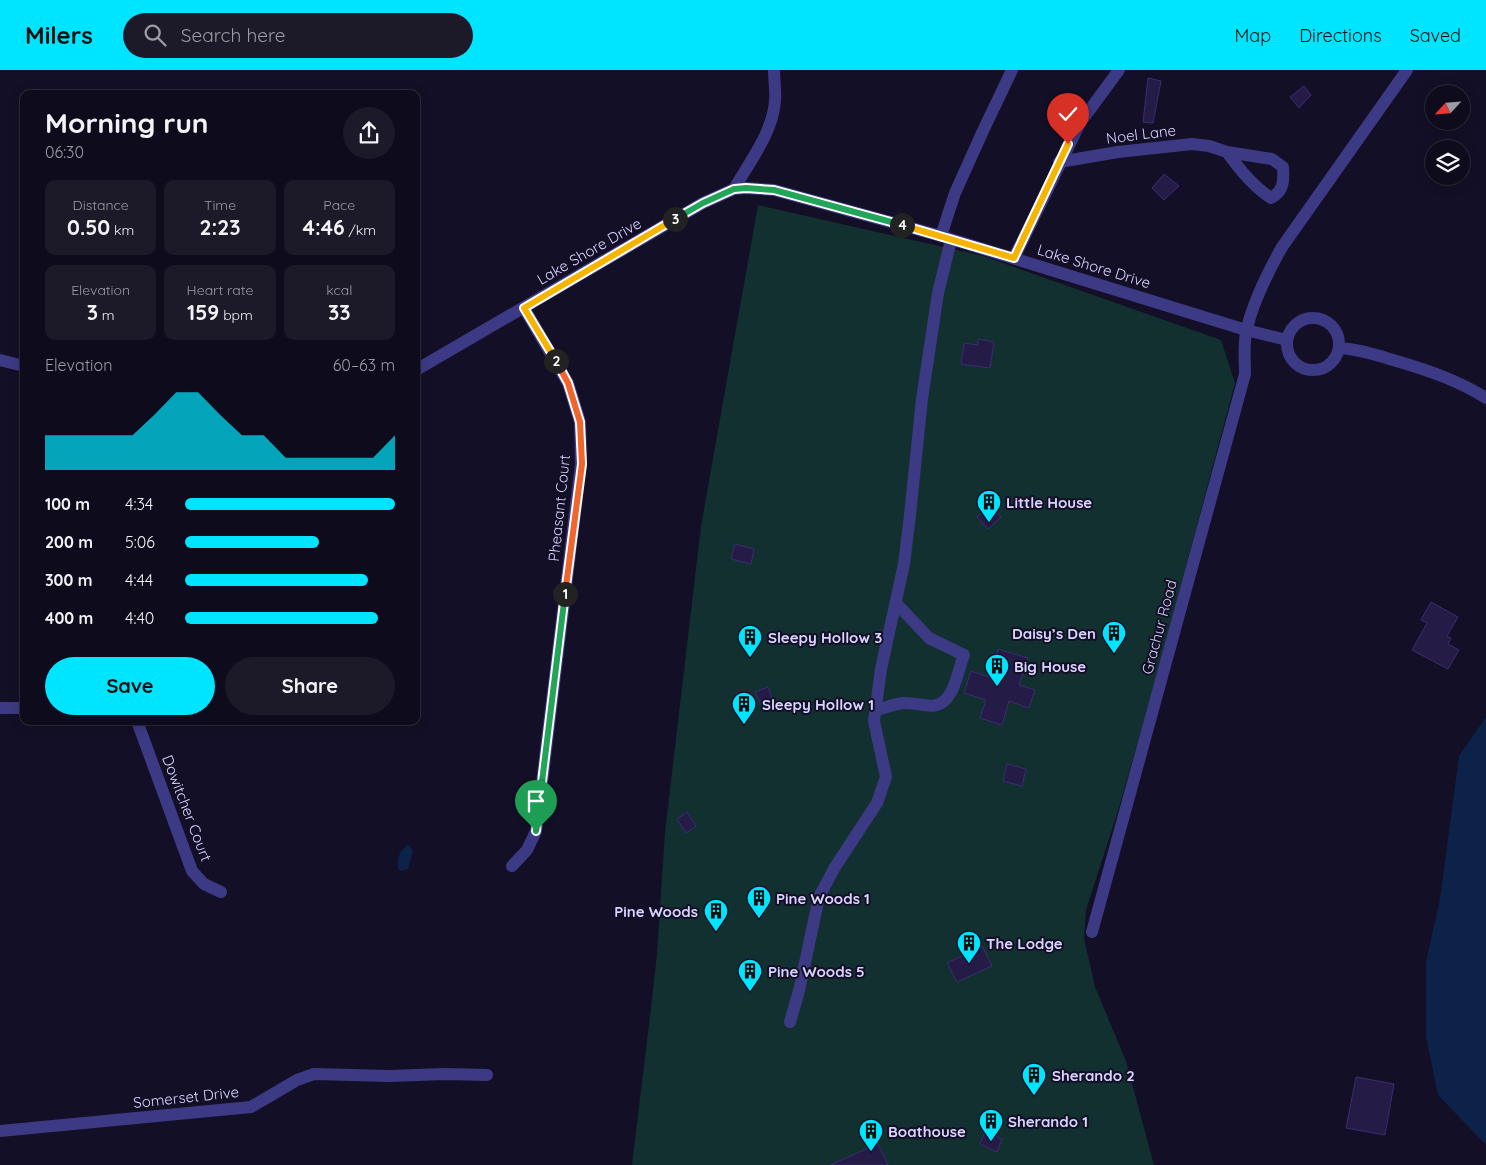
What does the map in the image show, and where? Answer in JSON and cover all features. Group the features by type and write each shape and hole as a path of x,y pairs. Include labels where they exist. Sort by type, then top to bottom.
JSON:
{"street":[{"path":"734,189 763,142 772,116 775,102 774,70"},
{"path":"790,1022 799,991 819,897 835,867 877,803 886,777 874,721 881,670 896,603 910,515 922,400 946,238 955,193 1012,70"},
{"path":"1246,330 1267,275 1282,246 1407,70"},
{"path":"1014,258 1080,122 1113,72"},
{"name":"Noel Lane","path":"1059,162 1118,152 1192,144 1209,146 1227,152 1272,159 1283,167 1284,179 1280,191 1271,198 1265,194 1227,152"},
{"name":"Lake Shore Drive","path":"420,368 703,203 734,189 746,188 774,190 946,238 1246,330 1286,340"},
{"name":"Pheasant Court","path":"512,866 527,850 536,831 582,464 580,422 568,383 524,308"},
{"path":"1312,318 1321,319 1335,331 1339,348 1332,363 1325,368 1309,370 1294,363 1289,356 1286,340 1295,324 1312,318"},
{"name":"Grachur Road","path":"1092,932 1245,374 1246,330"},
{"path":"1339,348 1368,352 1439,374 1486,398"},
{"path":"0,360 20,365"},
{"path":"876,710 904,703 925,706 945,701 952,691 964,655 929,638 896,603"},
{"path":"0,708 20,708"},
{"name":"Dowitcher Court","path":"138,725 192,871 204,884 221,892"},
{"name":"Somerset Drive","path":"0,1131 252,1107 297,1080 314,1074 389,1076 488,1074"}],"green space":[{"path":"758,205 983,256 1221,340 1235,383 1159,667 1118,811 1086,910 1084,938 1095,987 1126,1061 1154,1165 632,1165 657,954 665,832 701,526"}],"water":[{"path":"1486,717 1486,1145 1438,1095 1426,1037 1426,962 1440,899 1459,756"},
{"path":"407,845 411,846 413,851 408,869 402,871 398,867 398,859 400,853"}],"building":[{"path":"1148,78 1161,81 1153,123 1143,122"},
{"path":"1304,86 1311,95 1299,108 1290,97"},
{"path":"1164,174 1179,186 1164,200 1152,188"},
{"path":"978,339 994,342 990,368 961,364 964,343 978,345"},
{"name":"Little House","path":"990,505 1001,517 988,529 977,517"},
{"path":"735,544 754,549 751,564 731,559"},
{"path":"1431,602 1458,617 1447,636 1451,638 1448,644 1459,650 1448,669 1412,650 1427,623 1421,620"},
{"name":"Big House","path":"998,649 1028,658 1019,685 1035,690 1029,708 1009,701 1002,725 980,718 986,700 964,693 971,671 989,677"},
{"path":"768,687 772,698 760,703 755,692"},
{"path":"1007,764 1026,769 1022,786 1003,781"},
{"path":"687,812 696,826 686,833 677,819"},
{"name":"The Lodge","path":"982,946 992,966 957,982 947,963"},
{"path":"1356,1077 1394,1084 1385,1135 1346,1128"},
{"name":"Sherando 1","path":"985,1132 1002,1139 997,1152 980,1144"},
{"name":"Boathouse","path":"878,1144 888,1165 830,1165"}],"place":[{"name":"Little House","path":"989,523"},
{"name":"Daisy’s Den","path":"1114,654"},
{"name":"Sleepy Hollow 3","path":"750,658"},
{"name":"Big House","path":"997,687"},
{"name":"Sleepy Hollow 1","path":"744,725"},
{"name":"Pine Woods 1","path":"759,919"},
{"name":"Pine Woods","path":"716,932"},
{"name":"The Lodge","path":"969,964"},
{"name":"Pine Woods 5","path":"750,992"},
{"name":"Sherando 2","path":"1034,1096"},
{"name":"Sherando 1","path":"991,1142"},
{"name":"Boathouse","path":"871,1152"}],"route":[{"path":"536,831 582,464 580,422 568,383 524,308 703,203 734,189 774,190 882,219 1014,258 1068,144"}]}
